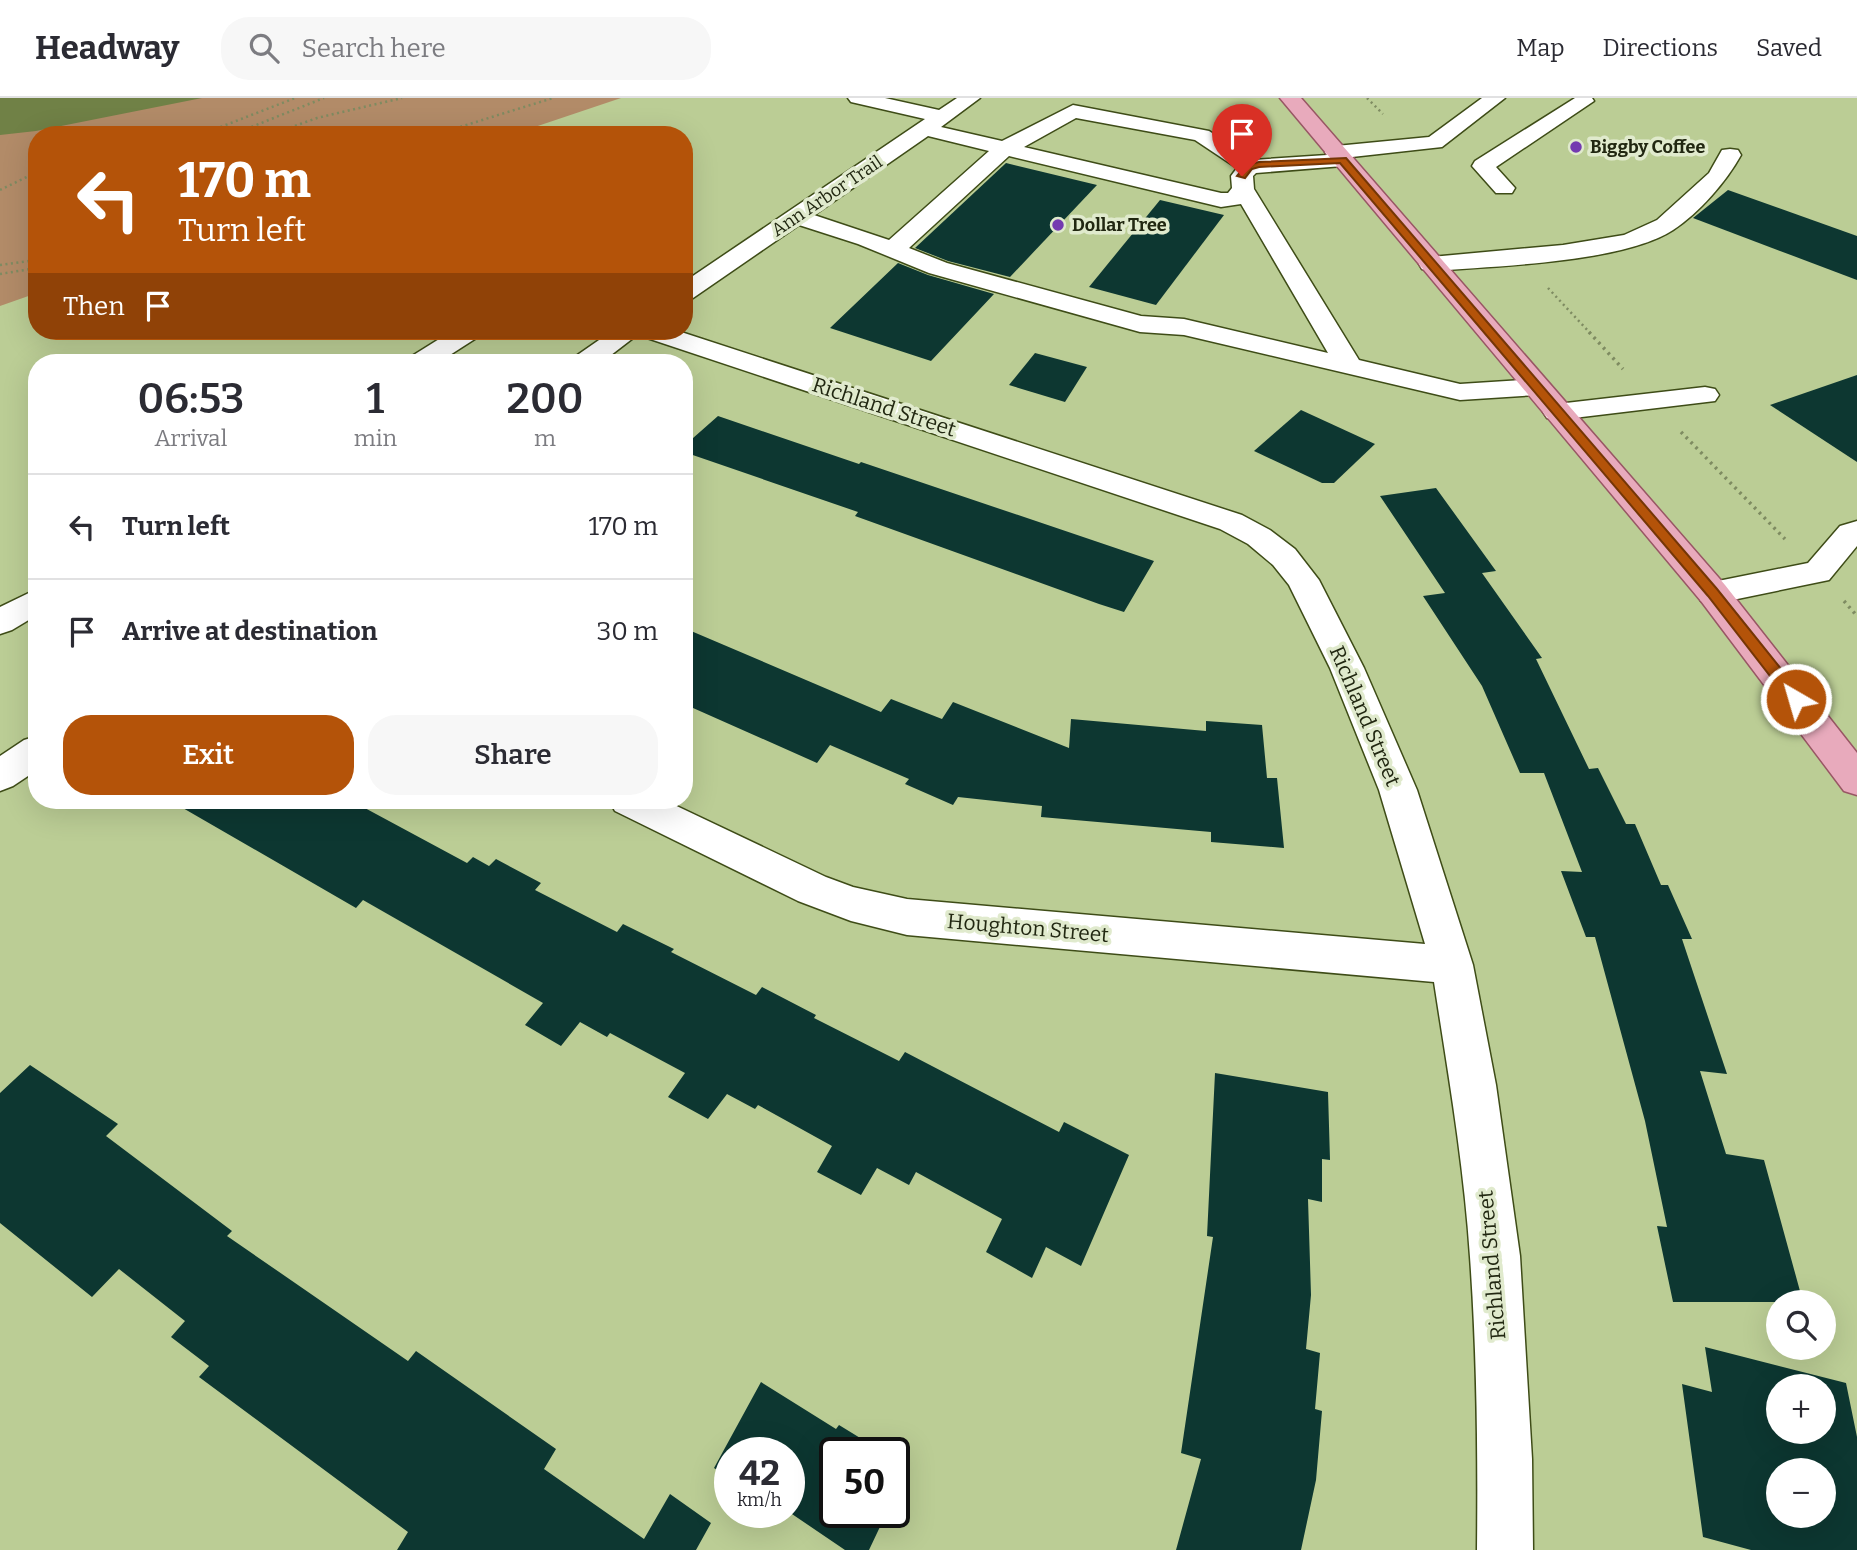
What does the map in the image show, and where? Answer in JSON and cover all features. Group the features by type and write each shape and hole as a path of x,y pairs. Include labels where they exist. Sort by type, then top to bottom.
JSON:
{"main road":[{"path":"1290,98 1713,593 1857,780"}],"street":[{"path":"858,98 1004,149 1221,200 1235,199 1246,178 1339,156 1435,143 1495,98"},
{"name":"Ann Arbor Trail","path":"693,287 970,98"},
{"path":"1504,188 1483,166 1584,101"},
{"path":"892,250 1004,149 1073,111 1202,135 1246,178 1349,366"},
{"path":"1431,264 1563,251 1630,241 1665,225 1717,177 1730,155"},
{"path":"797,217 938,268 1140,324 1184,327 1460,392 1536,387"},
{"path":"433,354 455,340"},
{"path":"596,354 616,340"},
{"name":"Richland Street","path":"680,340 1207,513 1259,537 1284,557 1303,580 1347,668 1398,790 1452,965 1473,1085 1495,1256 1505,1459 1506,1550"},
{"path":"1557,412 1705,395"},
{"path":"1713,593 1818,572 1855,534"},
{"path":"0,622 28,605"},
{"path":"0,776 28,756"},
{"name":"Houghton Street","path":"647,809 812,889 851,904 907,917 1452,965"}],"path":[{"path":"223,126 295,98"},
{"path":"254,126 324,98"},
{"path":"294,126 402,98"},
{"path":"463,126 553,98"},
{"path":"0,190 28,176"},
{"path":"0,265 28,261"},
{"path":"0,274 28,269"},
{"path":"1545,286 1629,376"},
{"path":"1675,427 1789,543"},
{"path":"1848,605 1857,616"}],"shaded area":[{"path":"0,98 621,98 538,126 28,126 28,296 0,306"},
{"path":"0,98 202,98 61,126 28,126 28,132 0,135"}],"building":[{"path":"1006,163 1097,185 1010,277 948,261 915,248"},
{"path":"1728,190 1857,236 1857,280 1693,218"},
{"path":"1160,200 1224,215 1156,305 1089,287"},
{"path":"898,263 928,275 994,294 931,361 830,328"},
{"path":"1035,353 1087,367 1065,402 1009,385"},
{"path":"1857,375 1857,462 1770,405"},
{"path":"1301,410 1375,444 1334,483 1322,483 1254,451"},
{"path":"718,416 1154,561 1124,612 855,516 858,512 693,455 693,438"},
{"path":"1436,488 1496,571 1482,573 1542,658 1536,659 1589,769 1598,768 1626,824 1635,824 1661,885 1668,885 1692,939 1682,939 1727,1074 1700,1071 1726,1154 1764,1160 1800,1290 1766,1290 1766,1302 1673,1302 1657,1226 1667,1227 1645,1121 1595,937 1586,937 1561,871 1582,872 1544,773 1520,773 1482,686 1423,596 1445,593 1380,496"},
{"path":"693,632 881,712 891,699 942,719 953,702 1069,748 1071,719 1206,731 1206,721 1262,725 1267,778 1277,778 1284,848 1211,842 1211,832 1041,817 1042,806 958,797 953,805 905,784 909,779 830,745 817,763 693,708"},
{"path":"185,809 367,809 467,863 473,857 489,866 496,859 541,883 535,890 617,932 623,924 756,995 762,987 816,1015 814,1018 899,1061 905,1052 1059,1132 1064,1122 1129,1155 1081,1266 1046,1247 1032,1278 986,1252 1002,1219 916,1172 909,1185 877,1168 861,1195 817,1172 832,1146 758,1105 755,1109 727,1094 708,1119 668,1097 685,1073 610,1033 607,1037 580,1022 561,1046 525,1025 543,1003 363,900 356,908"},
{"path":"30,1065 118,1124 106,1136 232,1231 227,1236 408,1361 416,1351 556,1449 544,1469 644,1539 670,1494 711,1523 696,1550 397,1550 408,1532 199,1377 209,1366 171,1337 185,1321 119,1269 92,1297 0,1223 0,1093"},
{"path":"1215,1073 1328,1092 1330,1160 1322,1159 1322,1202 1308,1199 1311,1295 1306,1349 1320,1353 1315,1409 1322,1411 1316,1480 1301,1550 1176,1550 1201,1459 1181,1453 1213,1237 1207,1236"},
{"path":"1705,1347 1811,1374 1766,1374 1766,1444 1836,1444 1836,1380 1846,1383 1857,1437 1857,1550 1751,1550 1703,1537 1682,1384 1712,1392"},
{"path":"761,1382 836,1429 839,1425 859,1437 819,1437 819,1528 879,1528 869,1550 845,1550 805,1523 805,1437 731,1437"}],"place":[{"name":"Biggby Coffee","path":"1576,147"},
{"name":"Dollar Tree","path":"1058,225"}],"route":[{"path":"1242,176 1249,167 1259,165 1343,160 1713,593 1796,699"}]}
